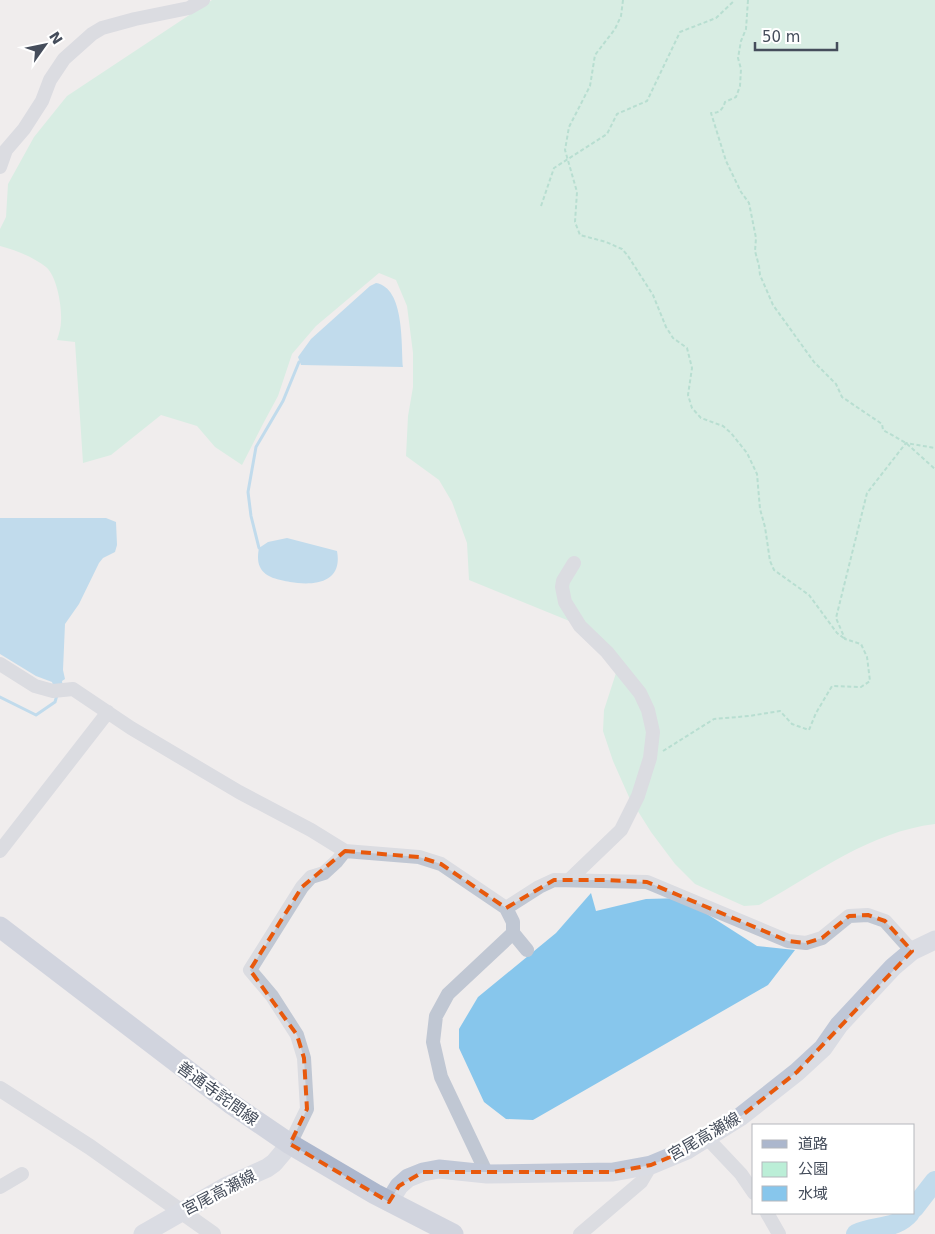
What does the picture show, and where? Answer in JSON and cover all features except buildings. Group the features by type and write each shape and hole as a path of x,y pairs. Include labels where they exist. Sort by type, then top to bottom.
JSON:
{"main road":[{"name":"善通寺詫間線","path":"0,926 230,1103 290,1144 389,1202 453,1234"},
{"name":"宮尾高瀬線","path":"389,1202 408,1178 423,1172 439,1169 487,1174 613,1172 651,1165 688,1150 740,1117 797,1072 823,1048 846,1018 893,967 912,951 935,940"},
{"name":"宮尾高瀬線","path":"143,1234 182,1211 267,1168 274,1163 290,1144"}],"street":[{"path":"0,167 6,150 24,129 42,101 50,80 64,59 92,34 102,28 135,19 189,8 203,0"},
{"path":"569,880 621,830 638,796 650,758 653,732 648,710 640,693 607,652 580,626 565,602 562,587 563,581 574,563"},
{"path":"0,664 35,686 52,692 73,689 131,728 239,792 346,851 419,856 441,864 506,908 514,922 513,934 448,994 436,1016 433,1042 441,1077 487,1174"},
{"path":"0,851 108,712"},
{"path":"290,1144 307,1109 304,1058 297,1035 272,996 250,970 302,886 311,877 331,867 346,851"},
{"path":"506,908 539,887 554,880 647,882 788,941 806,942 822,938 849,916 868,915 885,921 912,951"},
{"path":"513,934 527,950"},
{"path":"0,1089 90,1147 213,1234"},
{"path":"707,1138 742,1174 752,1190"},
{"path":"580,1234 641,1182 651,1165"},
{"path":"0,1187 22,1174"},
{"path":"768,1214 779,1234"}],"path":[{"path":"623,0 621,16 615,29 595,55 590,86 568,127 565,150 577,192 575,222 580,234 622,249 628,256 653,295 666,327 673,338 687,348 692,368 688,396 692,408 702,418 727,429 747,453 757,474 760,509 765,527 770,561 774,570 809,595 837,633 846,639 861,644 867,657 870,681 861,687 832,686 816,713 809,730 792,724 780,710 749,716 714,719 650,758"},
{"path":"748,0 746,29 741,41 738,58 741,69 740,86 736,97 726,102 724,108 717,113 711,113 726,160 741,192 749,203 756,238 755,251 760,266 760,276 772,306 814,362 836,384 842,397 882,424 883,430 906,443 935,469"},
{"path":"541,206 554,168 607,134 616,114 647,101 680,32 716,18 734,1"},
{"path":"846,639 836,618 867,493 906,443"},
{"path":"906,443 935,448"}],"highlighted area":[{"path":"345,851 419,857 441,864 506,908 554,880 647,882 788,941 806,943 822,938 849,916 868,915 885,921 912,951 797,1072 740,1117 687,1150 651,1165 613,1172 423,1172 399,1186 389,1202 290,1144 307,1109 304,1058 297,1035 250,970 302,887"}],"green space":[{"path":"212,0 935,0 935,824 911,829 865,845 759,905 744,906 695,884 675,864 651,832 629,797 613,761 603,731 604,710 616,673 589,629 469,580 467,543 452,502 439,480 406,456 408,416 413,387 413,353 407,306 396,280 379,273 316,326 292,354 278,396 242,465 215,447 197,426 161,415 111,455 83,463 75,342 57,340 61,315 56,284 50,271 41,263 24,254 0,246 0,229 6,217 8,184 34,137 67,96"}],"water":[{"path":"376,283 385,287 392,295 397,306 400,319 403,367 301,365 298,357 311,339 370,286"},
{"path":"0,518 106,518 116,522 117,545 115,552 103,558 99,563 79,604 65,624 63,670 65,679 62,681 63,688 54,688 52,682 36,676 0,654"},
{"path":"287,538 337,551 338,562 336,570 325,580 308,583 290,582 265,574 258,562 259,548 268,542"},
{"path":"591,893 596,911 646,899 682,898 757,946 795,950 768,985 533,1120 506,1119 484,1102 459,1048 459,1029 478,997 556,933"}],"waterway":[{"path":"259,548 251,516 248,492 256,447 283,401 299,362"},
{"path":"0,697 36,715 55,702 57,695"},
{"path":"915,1207 935,1181"},
{"path":"856,1234 892,1225 909,1214"}]}
